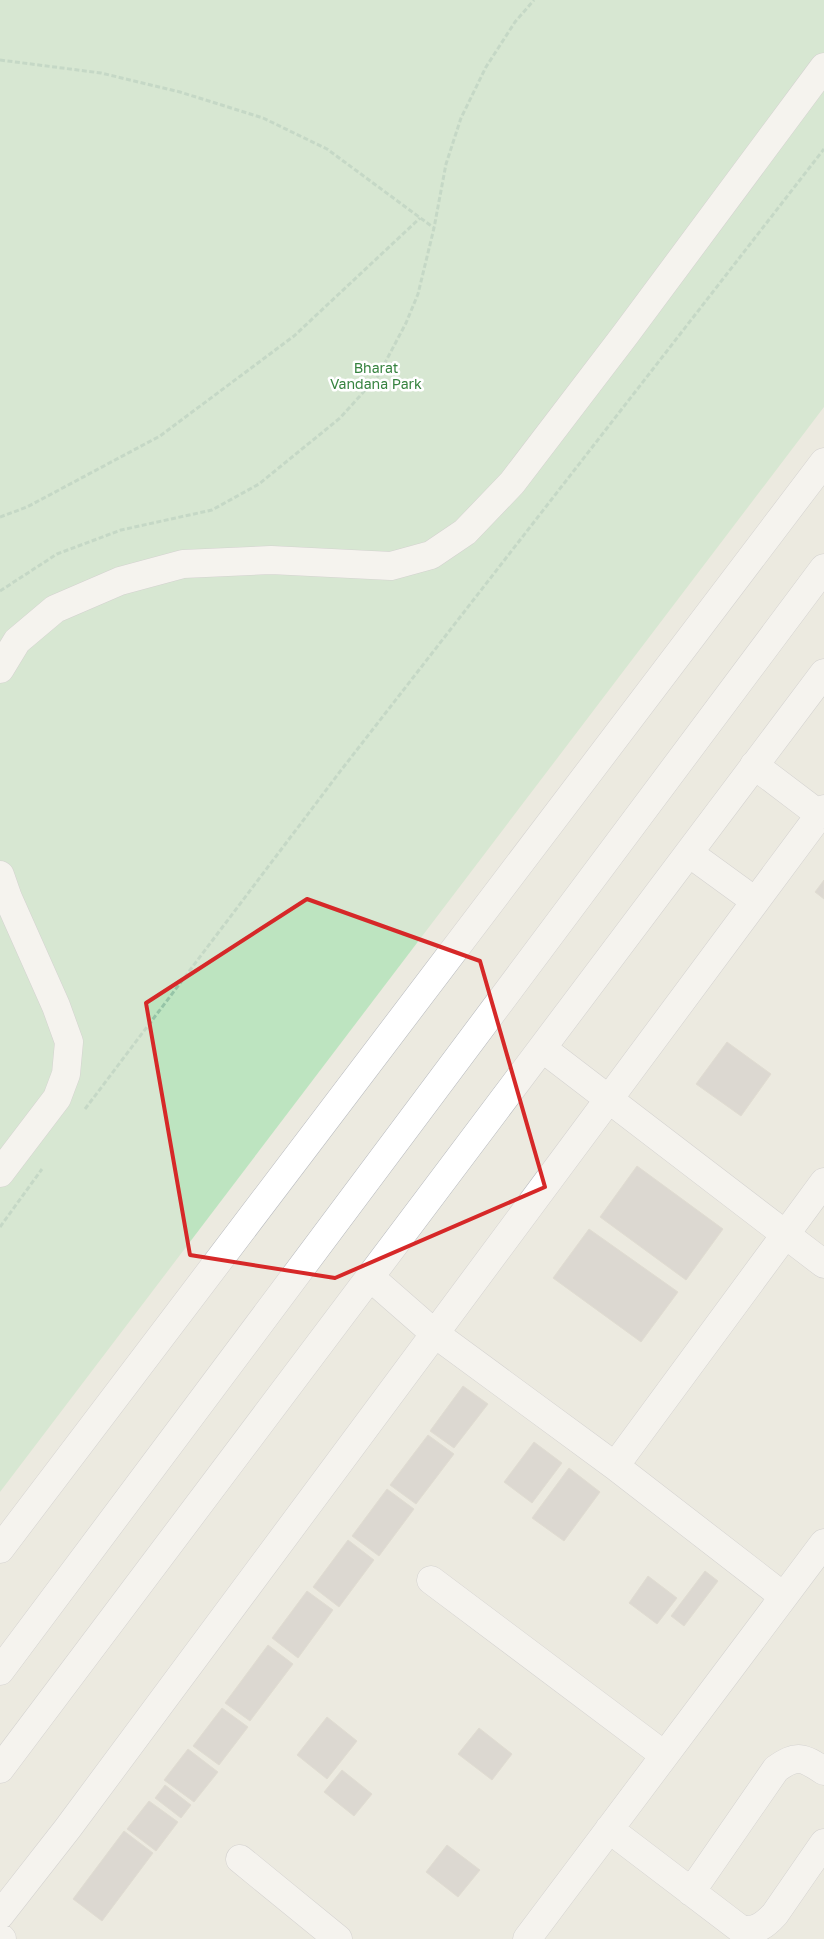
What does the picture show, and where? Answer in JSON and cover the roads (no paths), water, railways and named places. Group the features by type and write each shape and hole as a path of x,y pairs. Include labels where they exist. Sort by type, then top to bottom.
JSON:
{"street":[{"path":"0,668 17,642 55,609 120,581 183,564 271,560 391,566 430,555 465,532 518,475 824,68"},
{"path":"0,1550 824,462"},
{"path":"0,1671 824,568"},
{"path":"0,1770 824,673"},
{"path":"0,1915 68,1828 822,812 754,765"},
{"path":"689,853 755,901"},
{"path":"0,875 8,898 56,1006 68,1042 66,1074 57,1098 0,1173"},
{"path":"542,1048 824,1264"},
{"path":"615,1466 824,1182"},
{"path":"370,1277 434,1333 615,1466 783,1596"},
{"path":"527,1939 824,1543"},
{"path":"431,1580 664,1755"},
{"path":"691,1892 776,1769 788,1761 798,1758 807,1760 824,1771"},
{"path":"609,1829 739,1928 746,1931 759,1928 768,1922 824,1843"},
{"path":"240,1859 338,1939"}],"park label":[{"name":"Bharat Vandana Park","path":"376,376"}]}
